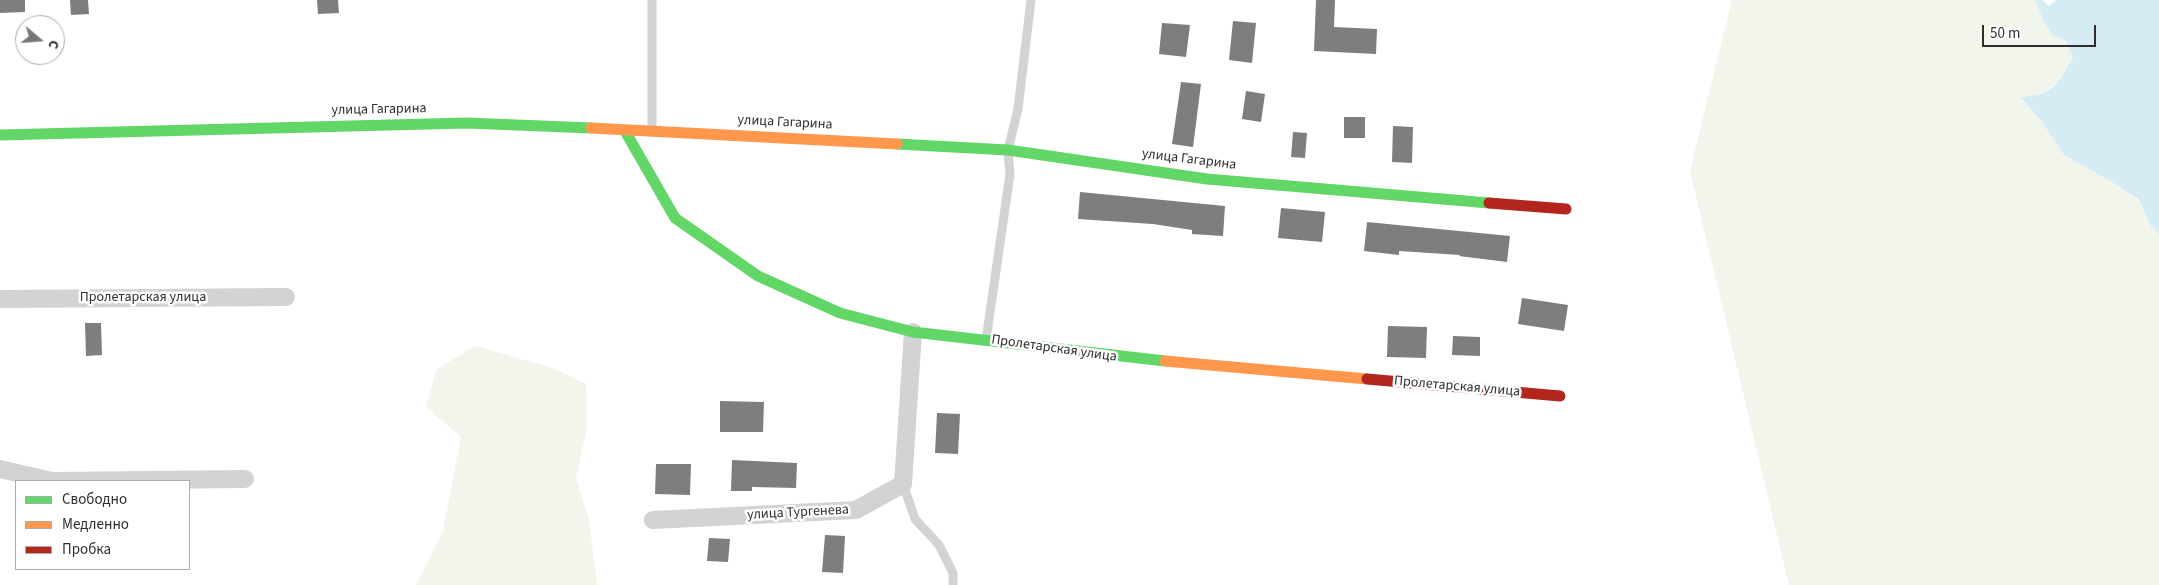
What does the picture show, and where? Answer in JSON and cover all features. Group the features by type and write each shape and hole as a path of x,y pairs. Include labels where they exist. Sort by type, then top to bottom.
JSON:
{"street":[{"name":"улица Гагарина","path":"0,135 467,123 652,131 1008,150 1207,179 1566,209"},
{"name":"Пролетарская улица","path":"625,131 675,218 758,276 840,313 913,332 1114,357 1560,396"},
{"name":"Пролетарская улица","path":"0,300 286,297"},
{"path":"903,484 913,332"},
{"path":"0,469 48,480"},
{"path":"148,480 245,479"},
{"name":"улица Тургенева","path":"653,520 856,510 903,484"}],"lane":[{"path":"652,0 652,131"},
{"path":"986,340 1010,174 1008,150 1018,109 1031,0"},
{"path":"903,484 915,519 939,545 953,573 953,585"}],"shaded area":[{"path":"1732,0 2035,0 2053,35 2066,41 2073,57 2057,83 2048,91 2021,99 2042,122 2064,155 2112,182 2139,201 2151,225 2159,234 2159,585 1789,585 1690,171"},
{"path":"475,346 553,368 586,384 587,428 576,478 589,520 597,585 416,585 443,531 461,437 426,407 436,370"}],"water":[{"path":"2035,0 2043,0 2049,6 2056,0 2159,0 2159,234 2151,226 2139,200 2112,182 2064,155 2042,122 2021,98 2049,91 2061,78 2073,57 2066,41 2053,35 2045,24"}],"building":[{"path":"0,0 25,0 25,12 0,13"},
{"path":"70,0 88,0 89,14 71,15"},
{"path":"317,0 338,0 339,13 318,14"},
{"path":"1316,0 1335,0 1334,27 1377,29 1376,54 1314,51"},
{"path":"1233,21 1256,23 1252,63 1229,60"},
{"path":"1162,23 1190,25 1186,57 1159,54"},
{"path":"1181,82 1201,84 1193,147 1172,144"},
{"path":"1246,91 1265,94 1261,122 1242,119"},
{"path":"1344,117 1365,117 1365,138 1344,138"},
{"path":"1393,126 1413,127 1412,163 1392,162"},
{"path":"1293,132 1307,133 1305,158 1291,157"},
{"path":"1080,192 1225,206 1223,236 1192,234 1192,230 1153,224 1078,219"},
{"path":"1281,208 1325,212 1322,242 1278,238"},
{"path":"1367,222 1510,236 1507,262 1460,255 1399,251 1399,255 1364,251"},
{"path":"1522,298 1568,305 1564,331 1518,324"},
{"path":"85,323 101,323 102,355 86,356"},
{"path":"1388,326 1427,327 1426,358 1387,357"},
{"path":"1453,336 1480,337 1480,356 1452,355"},
{"path":"720,401 764,402 763,432 720,432"},
{"path":"937,413 960,414 958,454 935,453"},
{"path":"732,460 797,463 796,488 752,487 752,491 731,491"},
{"path":"656,464 691,464 690,495 655,494"},
{"path":"825,535 845,536 843,573 822,572"},
{"path":"709,538 730,539 728,562 707,561"}],"traffic: fast":[{"path":"0,135 467,123 591,128"},
{"path":"625,131 675,218 758,276 840,313 913,332 1165,361"},
{"path":"897,144 1008,150 1207,179 1489,203"}],"traffic: slow":[{"path":"591,128 897,144"},
{"path":"1165,361 1367,379"}],"traffic: jam":[{"path":"1489,203 1566,209"},
{"path":"1367,379 1560,396"}]}
